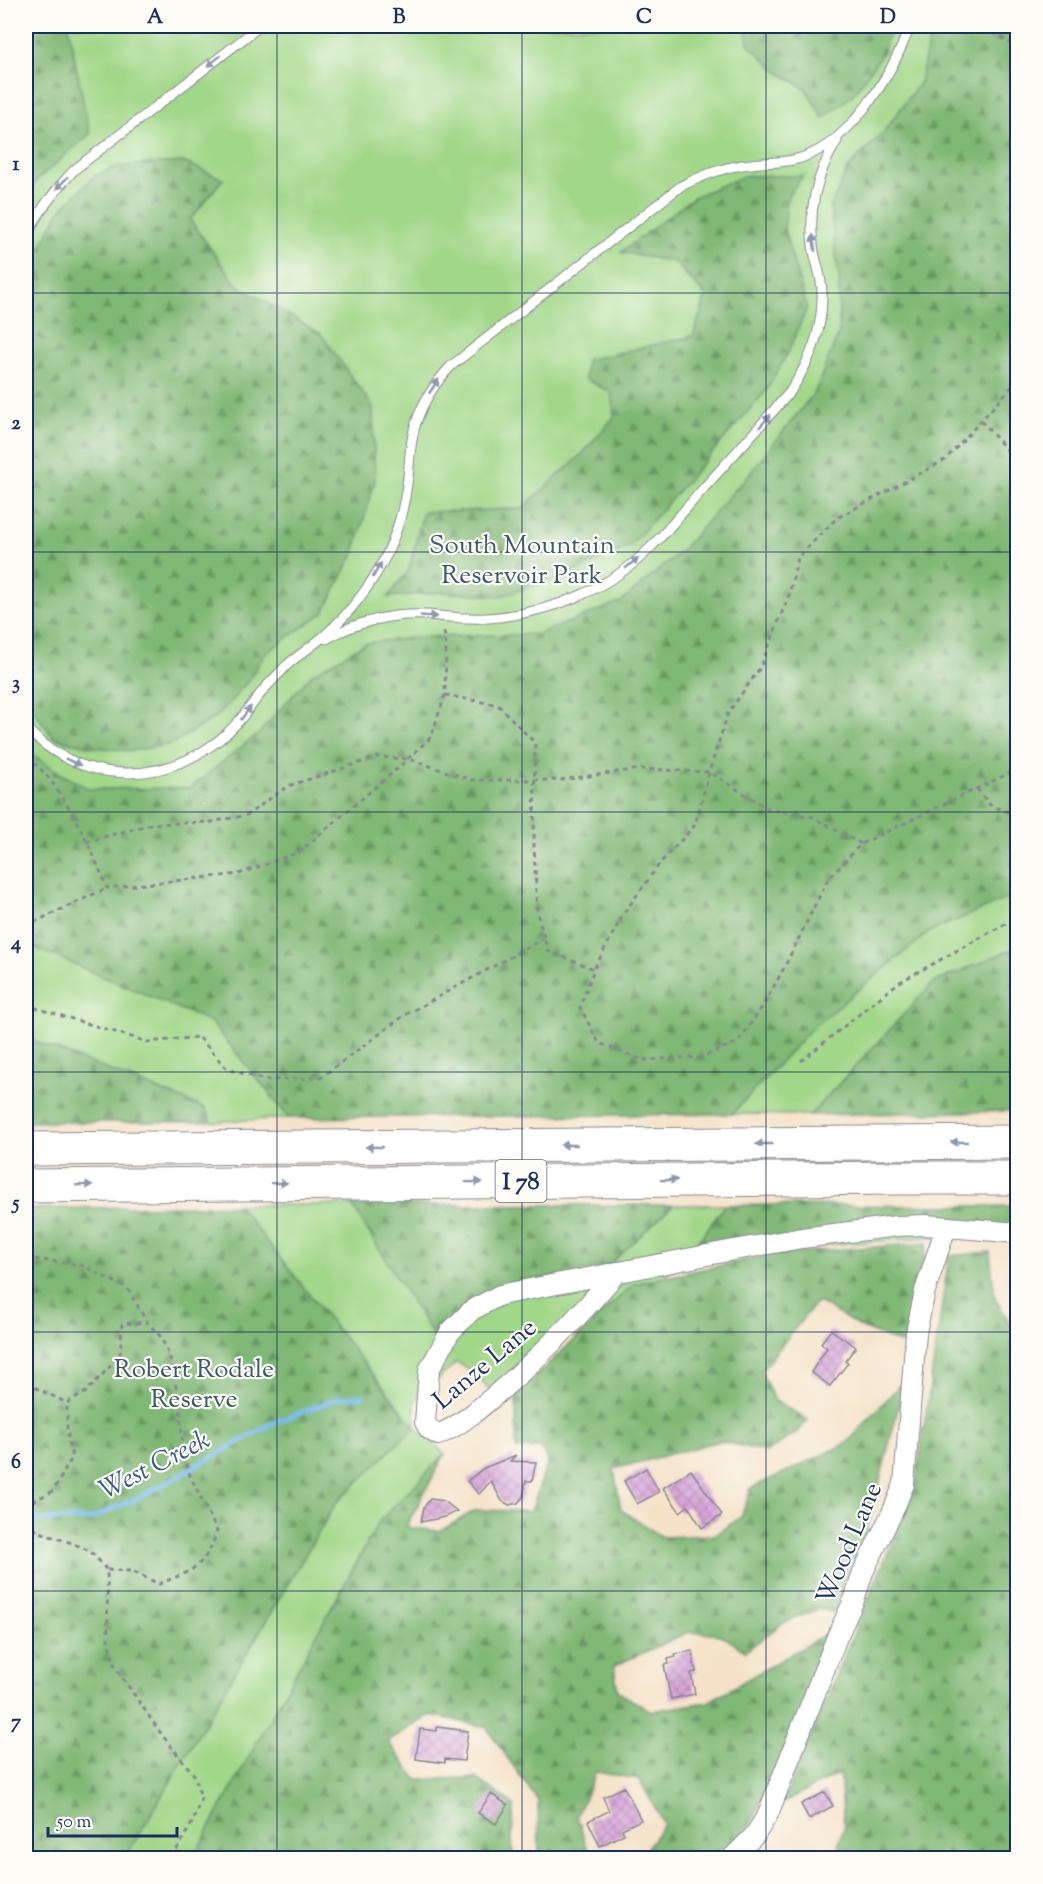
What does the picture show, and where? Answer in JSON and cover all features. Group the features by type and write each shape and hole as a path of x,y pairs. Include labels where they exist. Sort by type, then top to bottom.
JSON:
{"highway":[{"name":"I 78","path":"26,1149 1017,1142"},
{"name":"I 78","path":"26,1186 1017,1178"}],"street":[{"name":"Lanze Lane","path":"617,1272 583,1312 534,1361 476,1412 438,1435 429,1429 425,1422 429,1370 450,1332 472,1310 500,1295 617,1272 802,1238 897,1226 946,1227 1017,1233"},
{"name":"Wood Lane","path":"732,1858 755,1835 768,1814 837,1637 854,1600 863,1572 893,1512 904,1484 916,1333 926,1291 946,1227"}],"lane":[{"path":"26,236 37,214 52,193 74,170 260,26"},
{"path":"313,646 345,615 368,587 386,556 399,523 408,480 415,425 436,382 451,366 681,186 727,168 794,160 829,145 868,104 889,72 910,26"},
{"path":"26,728 57,754 78,765 101,771 125,774 148,772 175,765 200,753 219,740 240,722 267,685 291,661 337,633 362,623 396,616 498,618 533,611 583,594 621,572 649,549 790,392 808,361 815,345 821,319 822,292 812,226 813,201 827,158 843,132"}],"path":[{"path":"967,26 991,32 1017,47"},
{"path":"1017,380 945,460 837,518 798,557 789,596 760,668 728,713 695,825 661,862 624,913 594,969 580,1007 599,1043 642,1060 702,1057 738,1042 763,1006 784,968 828,879 861,844 1017,769"},
{"path":"981,421 1007,450 1017,456"},
{"path":"26,926 107,888 239,874 299,852 409,759 431,737 445,695 446,649 443,617"},
{"path":"445,695 498,705 535,743 534,846 537,912 549,951 594,969"},
{"path":"86,842 151,824 211,822 247,815 288,786 378,757 409,759 471,780 561,780 639,769 709,772 769,809 813,817 861,844"},
{"path":"26,758 34,762 59,792 107,888"},
{"path":"976,789 990,805 1017,816"},
{"path":"801,1061 898,983 1017,917"},
{"path":"26,1005 148,1042 199,1037 227,1069 265,1080 320,1078 405,1015 545,938"},
{"path":"26,1258 81,1265 127,1288 147,1322 161,1337 170,1358 180,1406 182,1442 188,1471 217,1531 210,1553 190,1571 159,1584 132,1571 107,1570"},
{"path":"67,1403 86,1392 120,1356 122,1324 147,1322"},
{"path":"26,1386 34,1387 67,1403"},
{"path":"26,1507 53,1491 72,1458 67,1430 67,1403"},
{"path":"26,1523 35,1531 68,1541 89,1551 107,1570 108,1642 115,1667 133,1695 195,1776 201,1798 192,1823 172,1858"}],"green space":[{"name":"South Mountain Reservoir Park","path":"26,26 1017,26 1017,1071 847,1075 810,1115 732,1114 764,1078 269,1092 289,1118 212,1122 205,1108 26,1038","holes":["93,972 217,1021 229,1044 211,1022"]},
{"path":"26,26 68,26 90,134 37,180 26,195"},
{"path":"745,26 892,26 882,54 853,95 823,118 806,89 778,72 748,44"},
{"path":"932,26 1017,26 1017,894 929,932 812,1028 732,1114 289,1118 211,1022 26,944 26,750 89,789 190,788 259,733 312,674 366,643 421,637 538,634 621,602 681,551 749,474 815,392 839,332 839,278 830,208 848,168 886,129 920,82"},
{"path":"183,162 223,179 190,220 237,285 321,334 373,407 375,481 354,553 324,612 265,654 248,681 219,715 172,744 131,751 91,747 54,738 35,712 26,694 27,308 36,256 59,212 94,176 120,166"},
{"path":"744,176 803,176 788,195 784,229 807,308 788,353 766,391 630,546 563,577 501,596 442,592 388,597 409,570 423,512 522,509 582,454 614,417 611,392 585,379 586,360 693,336 706,296 675,262 621,252 694,197"},
{"path":"1017,947 1017,1111 810,1115 933,983"},
{"path":"26,1038 205,1108 212,1122 26,1122"},
{"name":"Robert Rodale Reserve","path":"238,1205 352,1205 357,1212 668,1210 673,1205 725,1205 722,1209 943,1236 774,1249 674,1267 594,1342 586,1294 586,1303 490,1390 478,1376 457,1362 415,1401 415,1427 445,1454 379,1522 269,1721 289,1858 26,1858 26,1215 244,1212","holes":["415,1427 336,1503 208,1718 335,1475"]},
{"name":"Robert Rodale Reserve","path":"238,1205 415,1427 336,1503 125,1858 26,1858 26,1209"},
{"path":"352,1205 673,1205 608,1266 516,1283 436,1341"},
{"path":"725,1205 1017,1206 1017,1227 974,1222 689,1254"},
{"path":"927,1243 905,1345 864,1329 817,1301 761,1371 774,1400 808,1420 796,1433 767,1452 720,1441 614,1469 621,1510 662,1537 714,1535 741,1517 751,1488 846,1444 906,1378 859,1561 840,1613 818,1609 783,1623 745,1651 721,1635 689,1632 614,1666 618,1692 651,1711 708,1702 836,1628 751,1825 721,1858 653,1858 647,1848 664,1824 639,1779 596,1772 577,1816 589,1854 626,1855 628,1858 539,1858 538,1801 486,1727 430,1715 388,1741 416,1779 476,1778 514,1805 513,1858 193,1858 379,1522 445,1454 406,1527 440,1531 476,1510 531,1511 548,1460 540,1448 516,1449 516,1394 634,1284 774,1254"},
{"path":"990,1252 995,1298 1017,1335 1017,1858 834,1858 844,1828 840,1773 782,1803 915,1488 949,1256"}],"building":[{"path":"831,1330 856,1347 845,1361 848,1363 830,1386 811,1372 827,1348 821,1343"},
{"path":"516,1455 510,1461 536,1462 532,1481 526,1481 523,1497 518,1503 509,1505 502,1501 491,1481 479,1494 467,1481 484,1468"},
{"path":"646,1468 659,1492 637,1504 624,1481"},
{"path":"691,1470 722,1515 702,1528 688,1506 680,1512 663,1488"},
{"path":"430,1499 444,1501 457,1511 445,1517 421,1522 424,1507"},
{"path":"692,1651 696,1672 691,1673 695,1694 671,1699 664,1665 669,1664 668,1659 676,1657 675,1654"},
{"path":"437,1727 468,1731 464,1761 445,1759 445,1763 416,1759 420,1729 437,1731"},
{"path":"624,1787 641,1820 622,1829 624,1834 600,1846 588,1821 609,1811 603,1797"},
{"path":"825,1792 833,1806 809,1819 801,1804"},
{"path":"491,1794 508,1805 496,1824 478,1813"}],"waterway":[{"name":"West Creek","path":"26,1517 40,1520 91,1519 146,1494 273,1423 339,1398 363,1396"}]}
